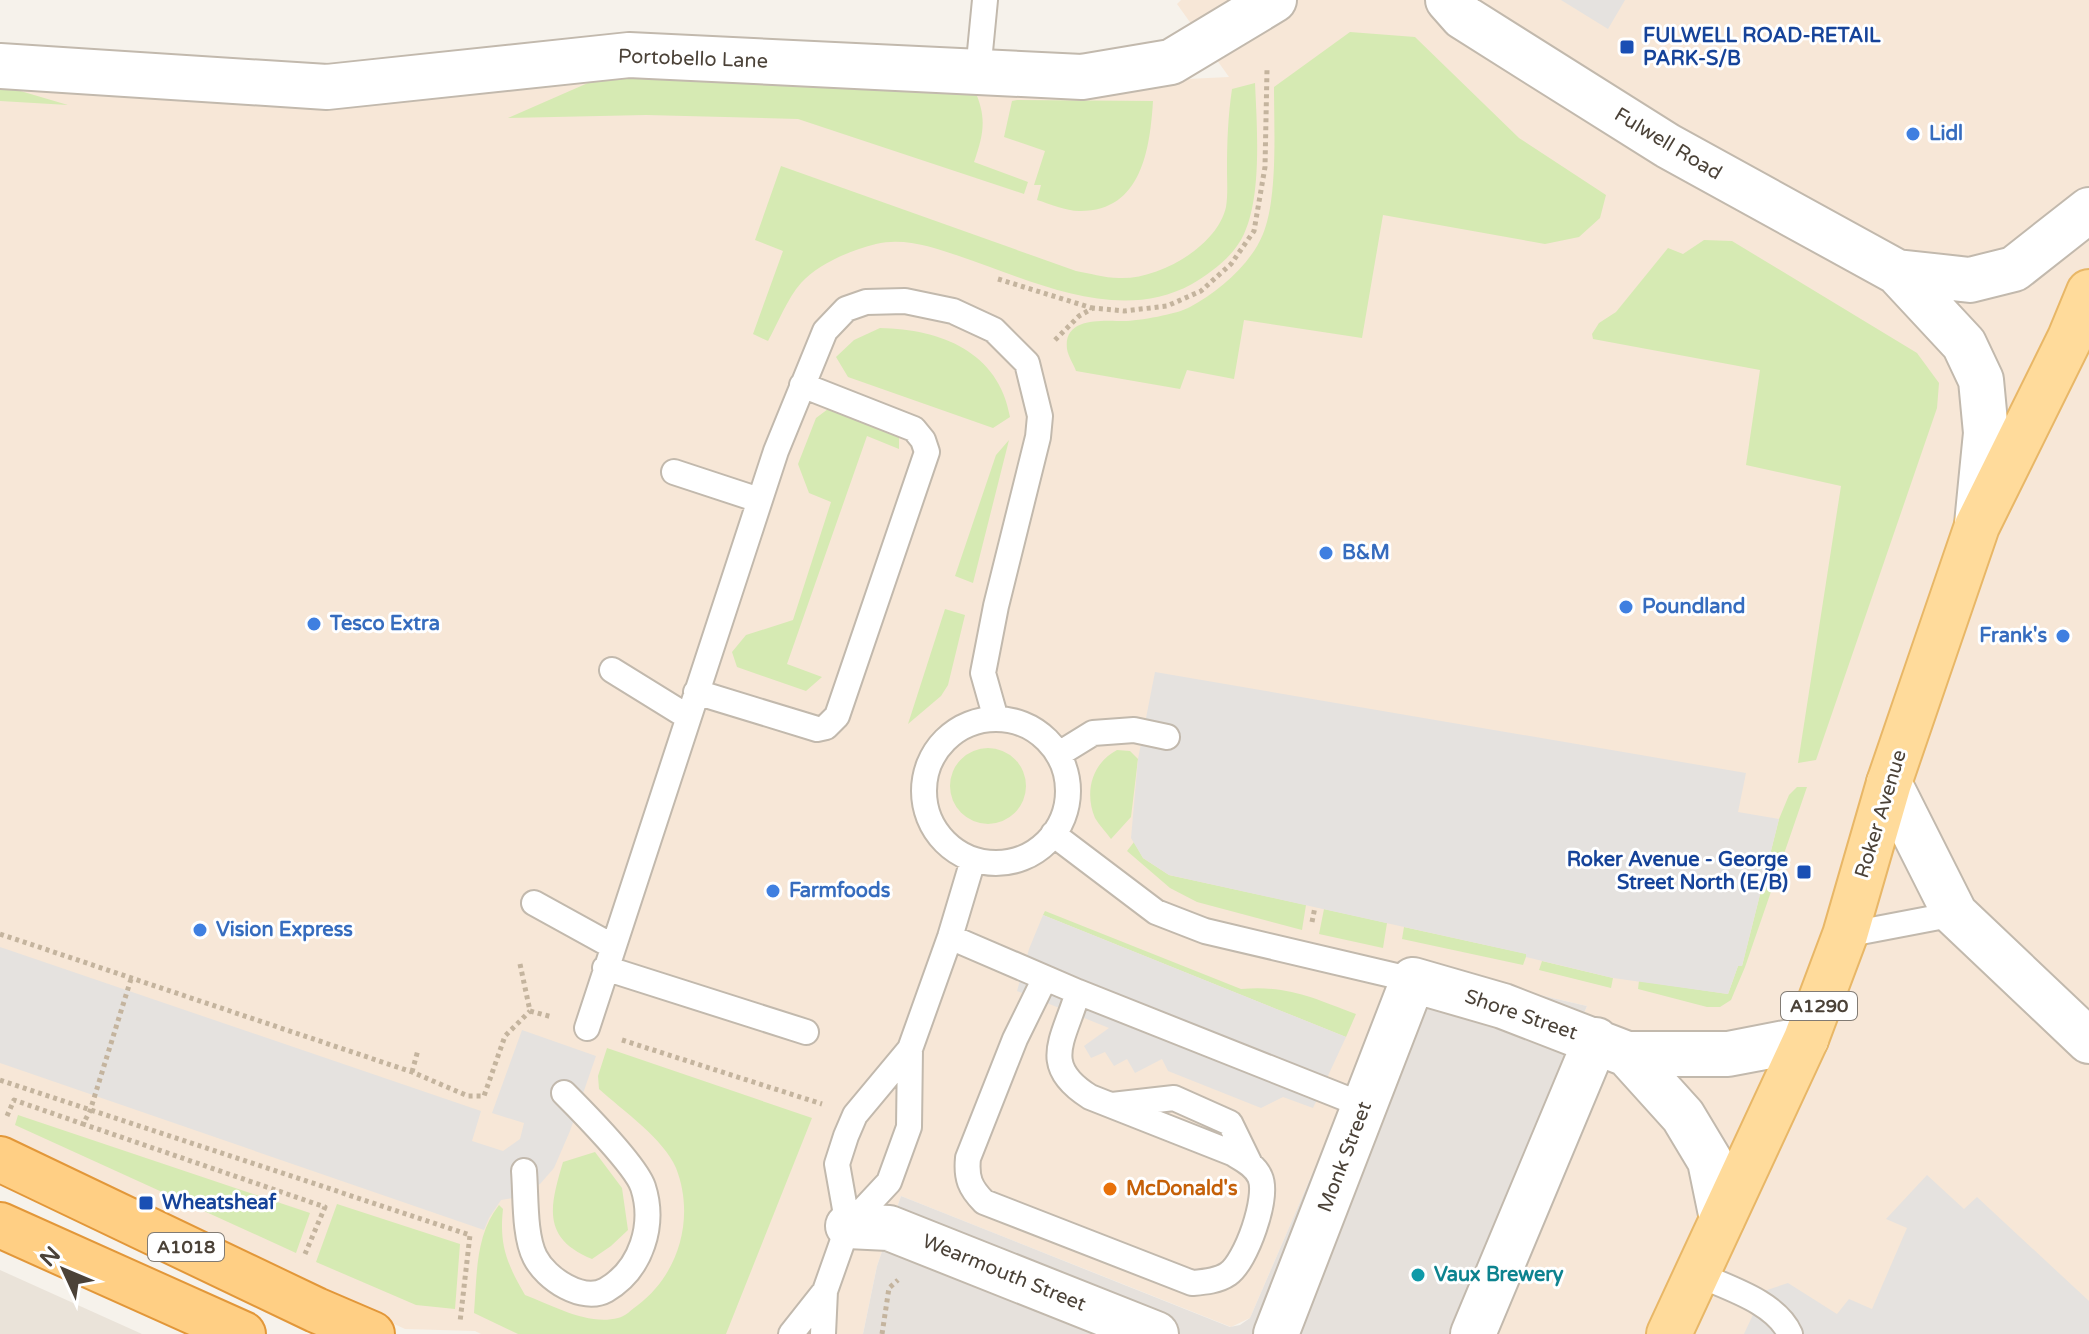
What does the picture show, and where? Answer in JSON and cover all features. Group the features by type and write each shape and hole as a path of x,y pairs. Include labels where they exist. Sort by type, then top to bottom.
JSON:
{"highway":[{"name":"A1018","path":"1,1144 316,1310 372,1334"},
{"name":"A1018","path":"0,1225 243,1334"}],"main road":[{"name":"Roker Avenue","path":"1669,1334 1806,1039 1845,935 1889,783 1977,526 2070,338 2089,292"}],"street":[{"name":"Portobello Lane","path":"0,66 327,87 629,55 1082,77 1171,62 1274,0"},
{"name":"Fulwell Road","path":"1448,0 1463,17 1668,146 1897,272 1964,344 1981,380 1986,433 1977,526"},
{"name":"Fulwell Road","path":"1897,272 1970,280 2014,269 2089,210"},
{"path":"1889,783 1955,914 2089,1041"},
{"name":"Shore Street","path":"1413,980 1503,1006 1611,1047"},
{"name":"Monk Street","path":"1276,1334 1413,980"},
{"path":"1611,1047 1728,1054 1806,1039"},
{"path":"1611,1047 1683,1116 1710,1161 1722,1219"},
{"path":"1473,1334 1611,1047"},
{"name":"Wearmouth Street","path":"848,1226 889,1228 1156,1334"}],"lane":[{"path":"978,72 985,0"},
{"path":"587,1028 776,451 825,331 846,309 866,302 905,301 953,311 994,330 1027,363 1040,416 1038,437 996,606 983,673 996,719"},
{"path":"696,692 817,729 826,727 837,716 927,452 923,440 914,429 802,385"},
{"path":"674,472 759,500"},
{"path":"612,670 688,717"},
{"path":"996,719 1024,724 1044,736 1059,754 1067,776 1069,799 1062,822 1053,834 1030,856 1008,863 984,863 961,855 942,840 929,820 923,796 926,772 937,750 954,732 976,722 996,719"},
{"path":"1059,754 1093,733 1134,730 1167,737"},
{"path":"1053,834 1156,912 1205,931 1413,980"},
{"path":"823,1334 825,1291 848,1226 889,1182 909,1127 910,1049 950,937 973,860"},
{"path":"534,903 608,957 806,1032"},
{"path":"1845,935 1955,914"},
{"path":"950,937 1078,992 1365,1106"},
{"path":"1045,978 1015,1039 968,1158 966,1176 973,1192 984,1202 1192,1283 1209,1282 1228,1274 1242,1259 1252,1230 1262,1196 1260,1177 1249,1162 1232,1153 1109,1105 1073,1087 1061,1071 1058,1059 1078,992"},
{"path":"848,1226 837,1164 846,1136 855,1115 910,1049"},
{"path":"524,1171 528,1230 534,1257 555,1282 578,1292 605,1291 626,1272 643,1247 649,1223 642,1185 588,1117 564,1093"},
{"path":"1697,1274 1758,1303 1784,1321 1790,1334"},
{"path":"791,1334 825,1291"}],"path":[{"path":"998,279 1093,308 1124,311 1167,306 1201,291 1231,264 1254,231 1265,167 1267,70"},
{"path":"1055,340 1079,316 1093,308"},
{"path":"0,934 412,1072 468,1096 484,1096 505,1036 530,1011"},
{"path":"520,964 530,1011"},
{"path":"83,1124 90,1111 131,979"},
{"path":"530,1011 823,1105"},
{"path":"412,1072 418,1050"},
{"path":"0,1080 470,1235 460,1322"},
{"path":"1,1144 14,1100 325,1207 302,1259"}],"shaded area":[{"path":"1181,0 2089,0 2089,1334 1450,1334 1587,1006 1403,964 1250,1318 1231,1327 901,1196 877,1266 863,1334 481,1334 475,1331 405,1329 0,1142 0,79 613,72 1145,81 1229,77 1177,4"},
{"path":"1561,0 1625,0 1608,29"},
{"path":"1155,672 1746,773 1738,812 1779,819 1742,966 1738,966 1728,994 1613,978 1526,957 1526,954 1169,875 1143,858 1131,838 1138,759"},
{"path":"1043,915 1346,1037 1313,1108 1283,1097 1261,1108 1168,1071 1162,1059 1135,1073 1127,1059 1114,1066 1105,1052 1091,1058 1084,1046 1109,1028 1017,991"},
{"path":"0,947 481,1111 472,1141 503,1151 520,1139 524,1123 492,1113 522,1030 596,1056 554,1168 540,1184 513,1198 501,1200 484,1230 0,1063"},
{"path":"1403,964 1587,1006 1450,1334 863,1334 877,1266 901,1196 1230,1327 1240,1325 1250,1318"},
{"path":"1927,1175 1964,1209 1977,1197 2089,1301 2089,1334 1744,1334 1764,1291 1788,1283 1837,1314 1849,1299 1872,1309 1907,1228 1886,1219"},
{"path":"0,1270 142,1334 0,1334"}],"green space":[{"path":"1350,32 1415,37 1519,138 1606,195 1600,218 1579,237 1545,244 1383,215 1362,338 1244,320 1234,379 1187,370 1180,389 1076,371 1068,352 1068,338 1078,326 1097,321 1130,321 1184,310 1201,301 1242,266 1258,245 1268,219 1274,162 1274,87"},
{"path":"613,72 974,89 983,125 974,162 1028,182 1024,194 798,119 646,115 508,118"},
{"path":"1255,83 1257,160 1250,218 1240,242 1228,256 1192,284 1164,296 1134,300 1105,299 1045,286 928,246 886,242 846,254 816,270 796,289 768,341 753,334 783,251 755,240 781,166 1076,271 1113,278 1134,277 1168,267 1184,258 1211,235 1220,222 1227,202 1232,89"},
{"path":"0,85 68,105 0,101"},
{"path":"1012,101 1153,101 1145,157 1129,189 1117,201 1100,208 1079,211 1037,200 1041,185 1034,185 1045,151 1004,137"},
{"path":"1704,240 1732,241 1917,353 1939,383 1937,408 1816,760 1798,763 1841,486 1746,465 1760,370 1593,339 1592,334 1599,323 1616,312 1668,248 1683,254"},
{"path":"880,328 924,333 964,348 994,376 1004,395 1010,417 993,428 848,377 836,357 854,340"},
{"path":"828,409 889,427 899,438 899,449 867,436 787,664 822,677 806,691 737,667 732,652 746,635 793,620 831,502 809,493 798,464 816,418"},
{"path":"1009,440 973,583 955,576 996,455"},
{"path":"945,609 965,615 948,685 941,696 908,724"},
{"path":"988,748 1003,751 1015,759 1023,771 1026,786 1023,801 1015,813 1003,821 988,824 973,821 961,813 953,801 950,786 953,771 961,759 973,751"},
{"path":"1117,750 1130,751 1138,759 1131,817 1111,839 1095,818 1090,798 1096,770"},
{"path":"1797,787 1807,787 1731,1000 1720,1007 1707,1007 1638,989 1639,981 1728,994 1738,966 1742,966 1779,819 1789,795"},
{"path":"1134,842 1143,858 1169,875 1306,905 1302,930 1197,902 1170,888 1127,851"},
{"path":"1324,909 1387,923 1383,948 1319,934"},
{"path":"1045,911 1241,989 1287,991 1356,1014 1346,1037 1043,915"},
{"path":"1404,927 1527,954 1523,965 1402,939"},
{"path":"1542,961 1613,978 1611,988 1539,970"},
{"path":"607,1048 812,1118 726,1334 518,1334 474,1313 481,1243 499,1205 503,1209 502,1233 506,1254 525,1295 570,1313 606,1320 623,1316 652,1292 673,1260 683,1224 682,1186 676,1168 662,1146 599,1089 598,1076"},
{"path":"18,1115 310,1213 296,1253 15,1125"},
{"path":"595,1152 622,1188 628,1230 592,1259 564,1241 557,1231 553,1206 563,1162"},
{"path":"337,1204 460,1244 455,1309 416,1305 316,1262"}],"place":[{"name":"FULWELL ROAD-RETAIL PARK-S/B","path":"1627,47"},
{"name":"Lidl","path":"1913,134"},
{"name":"B&M","path":"1326,553"},
{"name":"Poundland","path":"1626,607"},
{"name":"Tesco Extra","path":"314,624"},
{"name":"Frank's","path":"2063,636"},
{"name":"Roker Avenue - George Street North (E/B)","path":"1804,872"},
{"name":"Farmfoods","path":"773,891"},
{"name":"Vision Express","path":"200,930"},
{"name":"McDonald's","path":"1110,1189"},
{"name":"Wheatsheaf","path":"146,1203"},
{"name":"Vaux Brewery","path":"1418,1275"}]}
